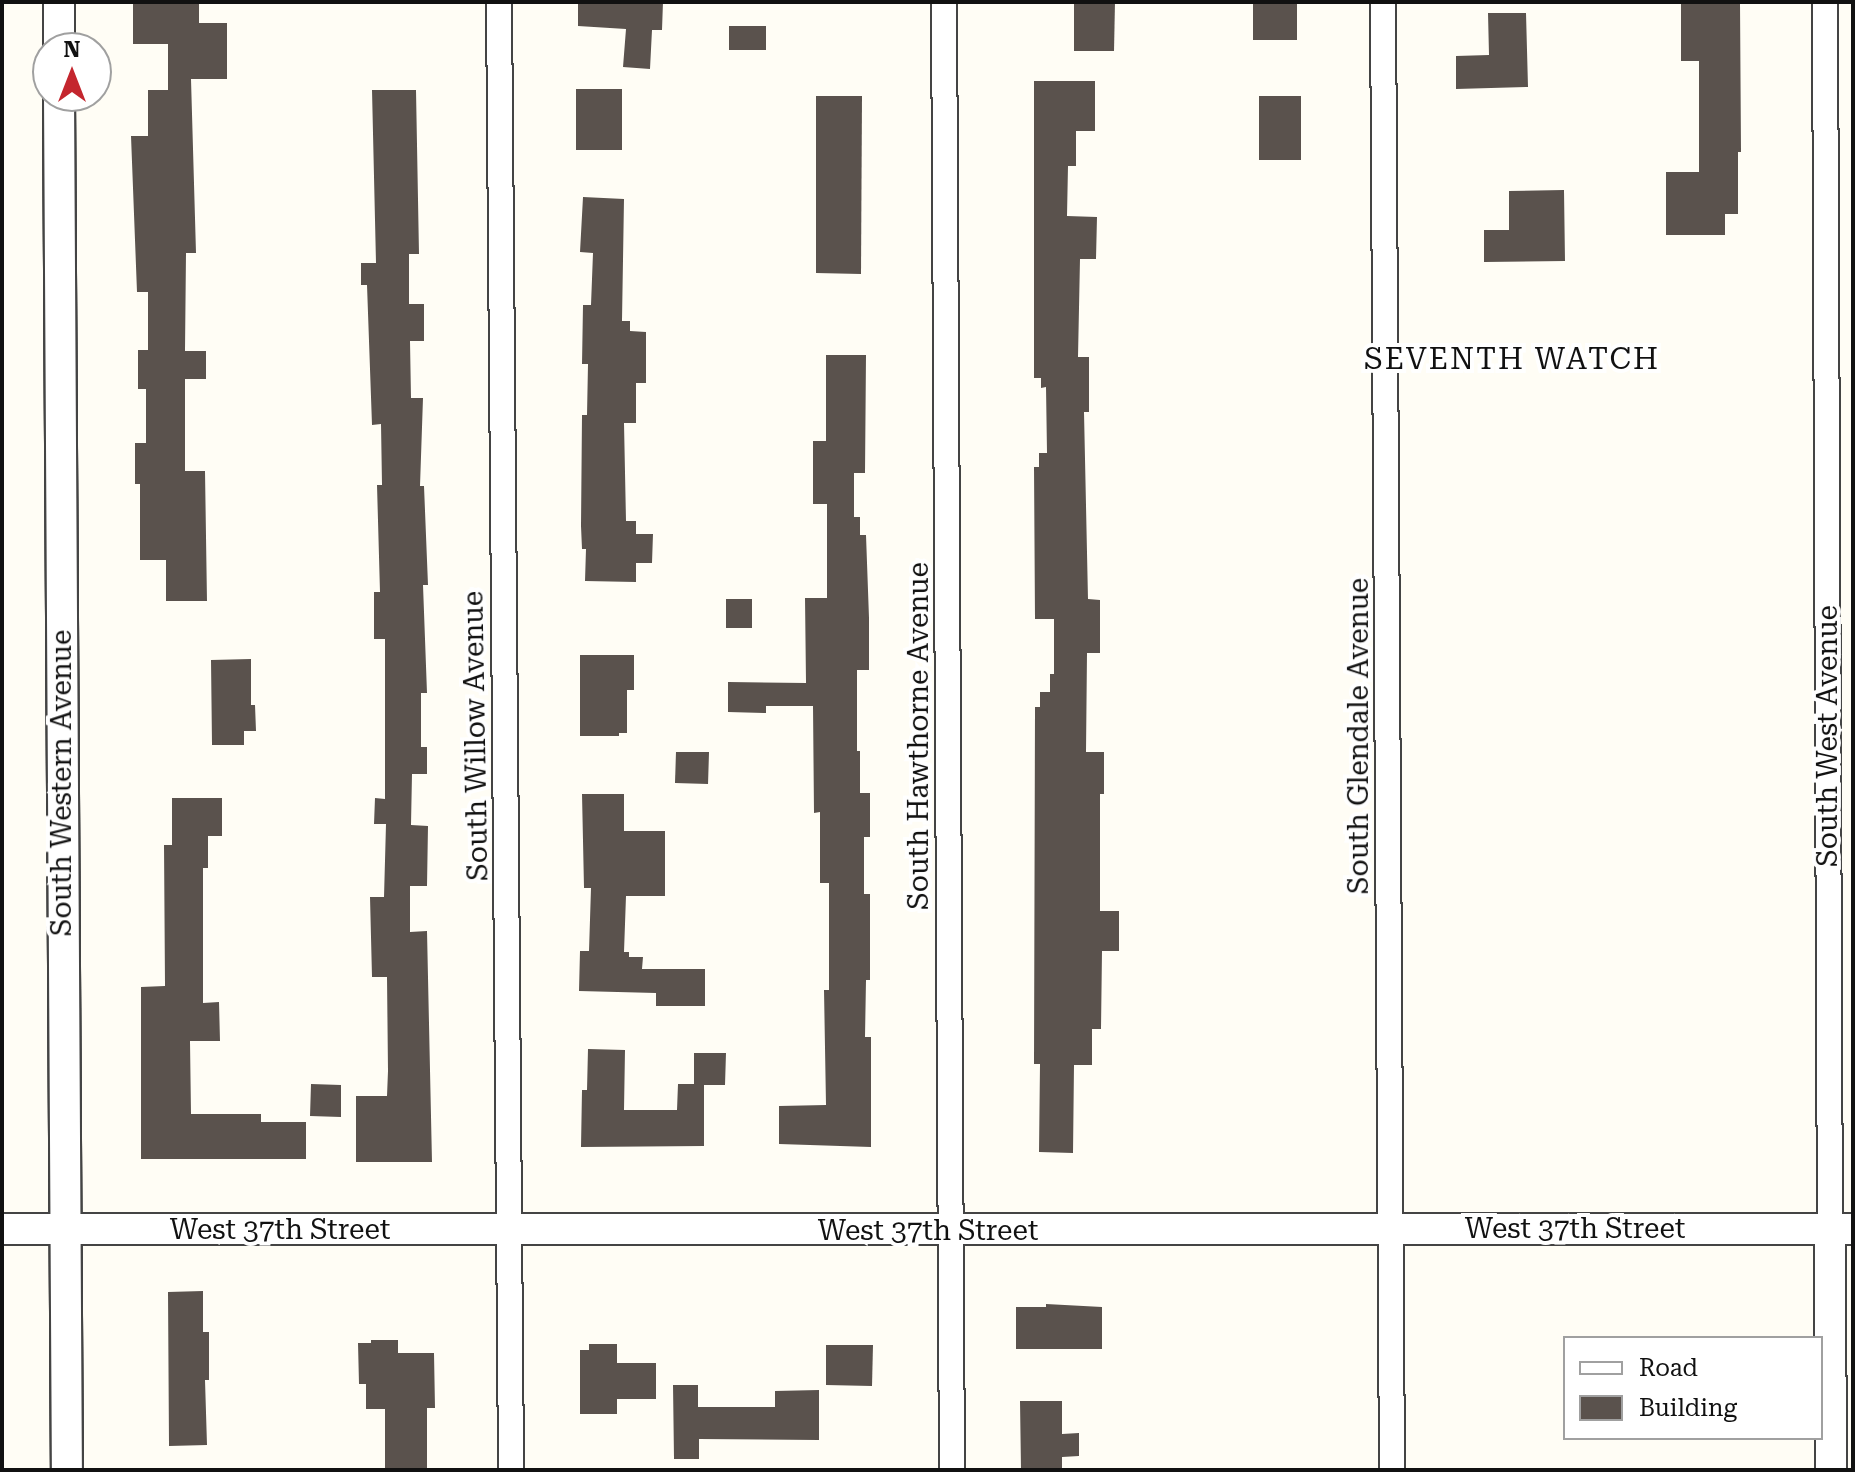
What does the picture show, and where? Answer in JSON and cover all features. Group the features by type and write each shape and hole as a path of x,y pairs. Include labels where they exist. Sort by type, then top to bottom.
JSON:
{"street":[{"path":"59,2 59,32"},
{"name":"South Willow Avenue","path":"499,2 511,1470"},
{"name":"South Hawthorne Avenue","path":"944,2 952,1470"},
{"name":"South Glendale Avenue","path":"1383,2 1393,1229 1392,1470"},
{"name":"South West Avenue","path":"1825,2 1842,1229 1831,1470"},
{"name":"South Western Avenue","path":"59,112 67,1470"},
{"name":"West 37th Street","path":"2,1229 953,1232 1842,1229"}],"building":[{"path":"133,2 199,2 199,23 227,23 227,79 191,79 196,253 186,253 185,351 206,351 206,379 185,379 185,471 205,471 207,601 166,601 166,560 140,560 140,484 135,484 135,443 146,443 146,389 138,389 138,350 148,350 148,292 137,292 131,136 148,136 148,90 168,90 168,44 133,44"},
{"path":"578,2 663,2 662,30 652,30 650,69 623,67 626,29 578,26"},
{"path":"1074,2 1115,2 1114,51 1074,51"},
{"path":"1253,2 1297,2 1297,40 1253,40"},
{"path":"1681,2 1740,2 1741,152 1738,152 1738,214 1725,214 1725,235 1666,235 1666,172 1699,172 1699,61 1681,61"},
{"path":"1488,13 1526,13 1528,87 1456,89 1456,56 1489,55"},
{"path":"729,26 766,26 766,50 729,50"},
{"path":"1034,81 1095,81 1095,131 1076,131 1076,166 1068,166 1067,216 1097,217 1096,259 1080,259 1078,357 1089,357 1089,412 1084,412 1088,599 1100,600 1100,653 1087,653 1086,752 1104,752 1104,794 1100,794 1100,911 1119,911 1119,951 1102,951 1101,1029 1092,1029 1092,1065 1074,1065 1073,1153 1039,1152 1040,1064 1034,1064 1035,707 1040,707 1040,692 1050,692 1050,674 1054,674 1054,619 1035,619 1034,467 1039,467 1039,453 1047,453 1046,387 1041,388 1041,378 1034,378"},
{"path":"576,89 622,89 622,150 576,150"},
{"path":"372,90 416,90 419,254 409,254 409,304 424,304 424,341 410,341 411,398 423,398 420,486 424,486 428,585 423,585 427,693 421,693 421,747 427,747 427,774 412,774 411,825 428,826 427,886 410,886 410,932 427,931 432,1162 356,1162 356,1096 387,1096 388,1071 387,977 372,977 370,897 384,897 386,824 374,824 375,798 385,799 385,639 374,639 374,592 380,592 377,485 382,485 381,424 372,425 367,285 361,285 361,263 376,263"},
{"path":"816,96 862,96 861,274 816,273"},
{"path":"1259,96 1301,96 1301,160 1259,160"},
{"path":"1564,190 1565,261 1484,262 1484,230 1509,230 1509,191"},
{"path":"583,197 624,199 622,321 630,321 630,331 646,332 646,383 636,383 636,423 624,423 626,521 636,521 636,534 653,534 652,563 636,563 636,582 585,581 586,549 582,549 581,526 582,415 587,415 588,364 582,364 583,305 591,305 593,253 580,252"},
{"path":"826,355 866,355 865,473 854,473 854,517 860,517 860,535 866,535 869,618 869,670 857,670 857,751 860,751 860,793 870,793 870,837 864,837 864,894 870,894 870,980 866,980 865,1037 871,1037 871,1147 779,1144 779,1106 826,1105 824,990 829,990 829,883 820,883 820,812 814,813 813,706 766,706 766,713 728,712 728,682 806,683 805,598 827,598 827,504 813,504 813,441 826,441"},
{"path":"726,599 752,599 752,628 726,628"},
{"path":"580,655 634,655 634,690 627,690 627,733 619,733 619,736 580,736"},
{"path":"251,659 251,705 255,705 256,731 244,731 244,745 212,745 211,660"},
{"path":"676,752 709,752 708,784 675,783"},
{"path":"582,794 624,794 624,831 665,831 665,896 626,896 624,952 629,952 629,957 643,957 642,969 705,969 705,1006 656,1006 656,993 579,991 580,951 589,951 591,888 584,888"},
{"path":"172,798 222,798 222,836 208,836 208,868 203,868 203,1003 219,1002 220,1041 190,1041 191,1114 261,1114 261,1122 306,1122 306,1159 141,1159 141,987 165,986 164,845 172,845"},
{"path":"588,1049 625,1050 624,1110 677,1110 678,1084 694,1084 694,1053 726,1053 725,1085 704,1085 704,1146 581,1147 582,1090 587,1090"},
{"path":"311,1084 341,1085 341,1117 310,1116"},
{"path":"203,1291 203,1332 209,1332 209,1380 205,1380 207,1445 169,1446 168,1292"},
{"path":"1046,1304 1102,1307 1102,1349 1016,1349 1016,1307 1046,1307"},
{"path":"371,1340 398,1340 398,1353 434,1353 435,1408 427,1408 427,1470 385,1470 385,1409 366,1409 366,1384 359,1384 358,1343 371,1343"},
{"path":"589,1344 617,1344 617,1363 656,1363 656,1399 617,1399 617,1414 580,1414 580,1350 589,1350"},
{"path":"826,1345 873,1345 872,1386 826,1385"},
{"path":"673,1385 698,1385 698,1407 775,1407 775,1391 819,1390 819,1440 699,1439 699,1459 674,1459"},
{"path":"1020,1401 1062,1401 1062,1434 1079,1433 1079,1456 1062,1457 1062,1470 1021,1470"}],"district":[{"name":"SEVENTH WATCH","path":"1512,359"}]}
